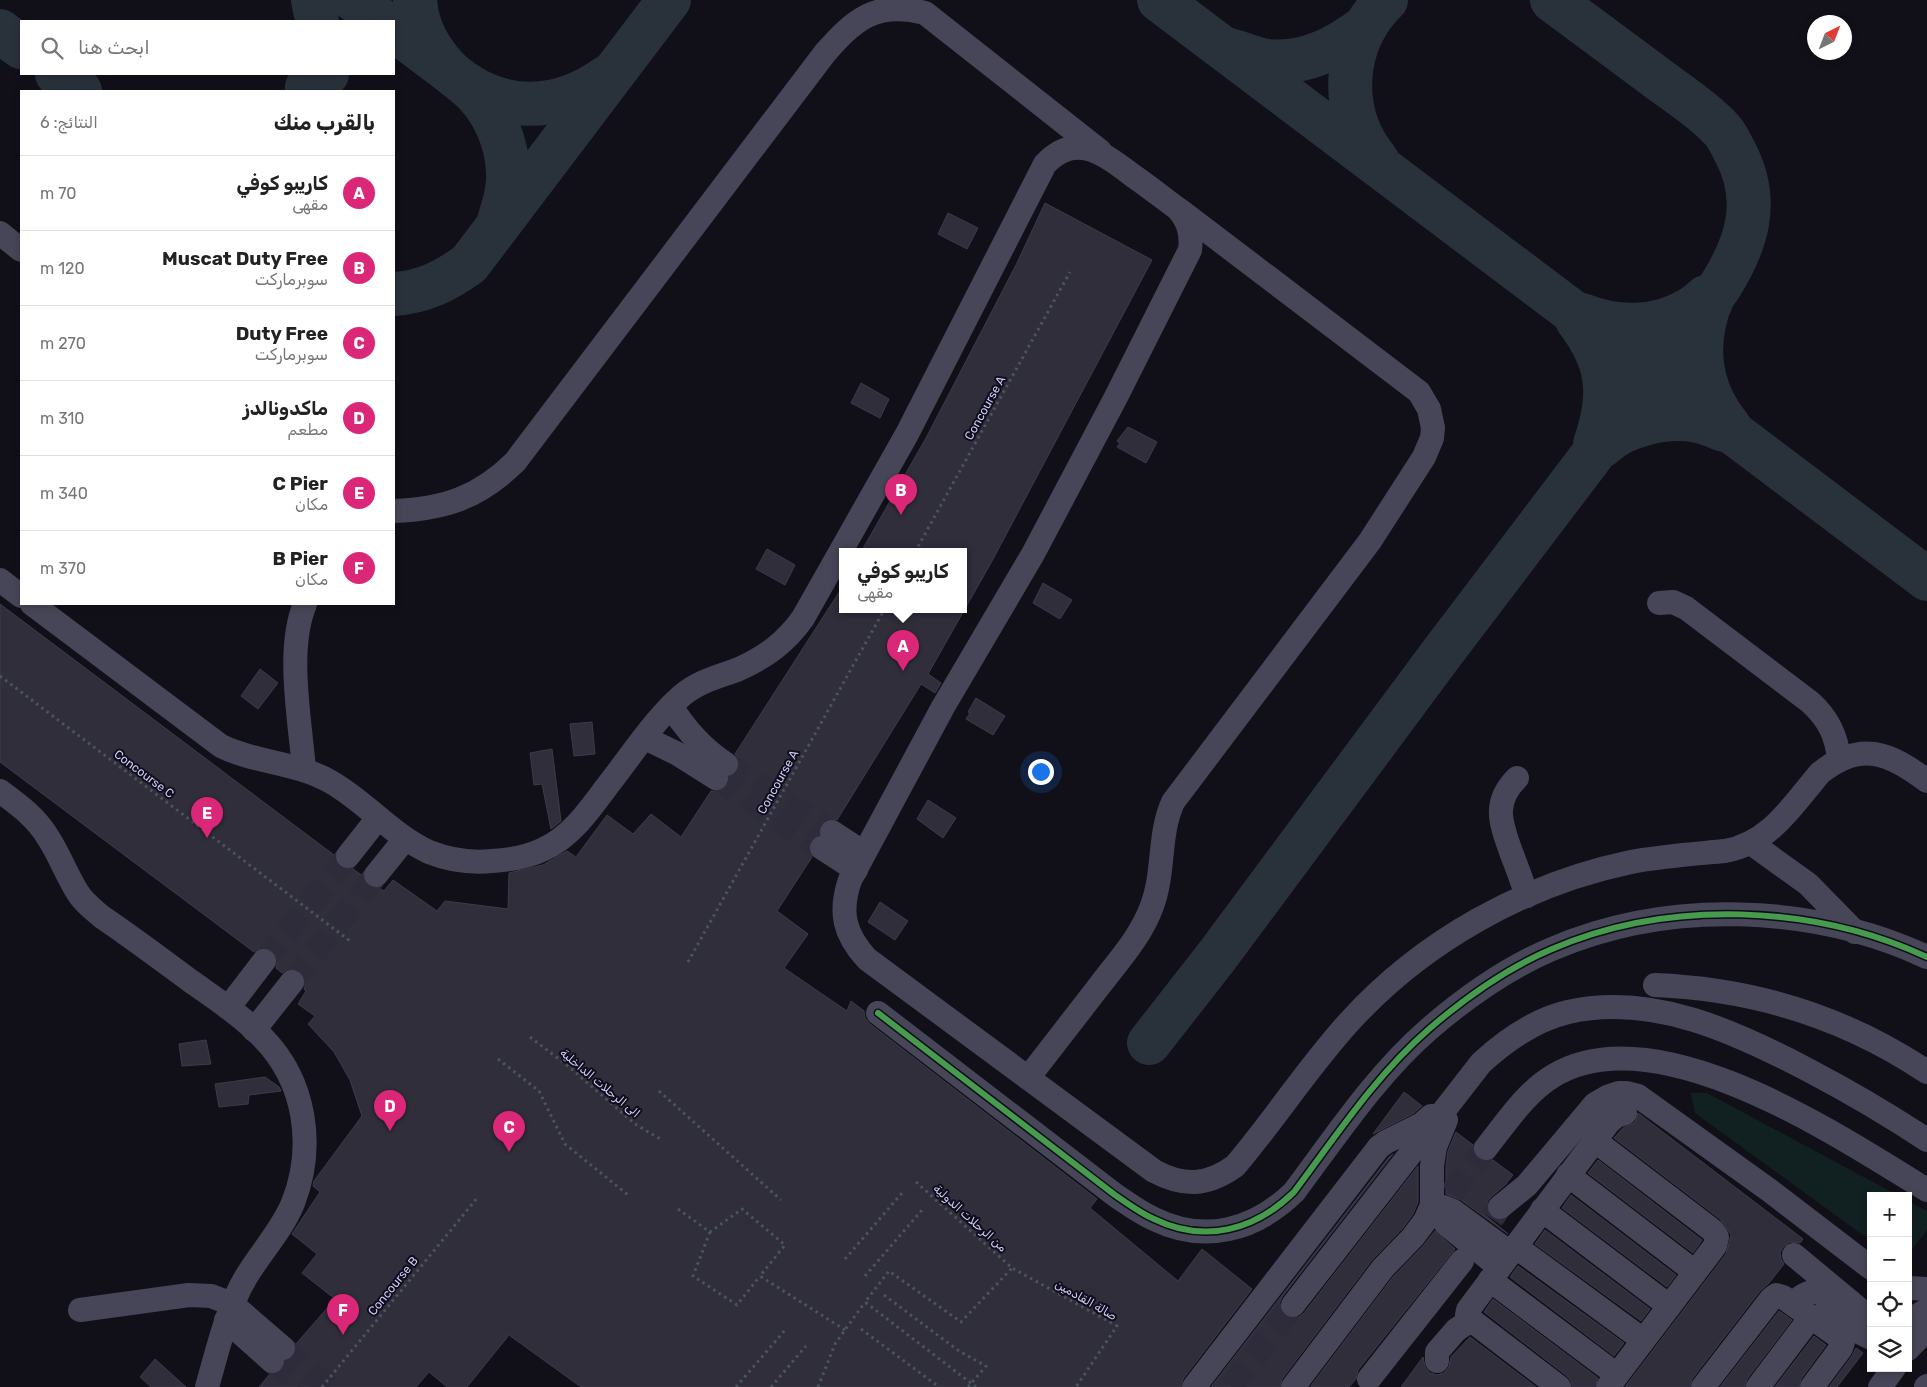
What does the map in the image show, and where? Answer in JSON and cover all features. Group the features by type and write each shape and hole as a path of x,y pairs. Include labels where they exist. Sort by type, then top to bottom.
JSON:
{"street":[{"path":"395,512 424,510 456,502 488,485 515,462 825,53 856,17 874,6 890,3 906,4 916,8 933,20 1106,156 1411,385 1425,400 1433,428 1432,438 1424,457 1370,541 1173,802 1164,828 1162,868 1158,887 1150,912 1139,935 1028,1078"},
{"path":"843,548 907,434 1045,164 1063,150 1074,147 1085,148 1106,156"},
{"path":"1178,209 1184,216 1190,232 1190,250 1116,397 1037,545 943,707 860,861 845,893 843,908 849,936 866,959 1154,1171 1167,1178 1181,1182 1210,1180 1235,1166 1332,1041 1355,1015 1386,985 1427,952 1472,924 1527,896 1576,877 1615,866 1655,858 1732,850 1751,844 1771,830 1820,772 1839,760 1862,754 1885,756 1906,765 1927,781"},
{"path":"0,233 20,249"},
{"path":"33,605 220,746 304,769 332,782 405,839 430,852 455,860 480,862 512,859 538,852 566,834 585,815 671,706 696,686 715,676 736,670 767,654 793,632 839,554"},
{"path":"0,580 20,595"},
{"path":"1660,603 1673,602 1686,608 1814,706 1830,727 1838,748 1839,760"},
{"path":"304,769 295,661 298,626 305,605"},
{"path":"645,738 678,754 721,771 707,750 693,736 671,706"},
{"path":"1517,778 1504,794 1500,819 1527,896"},
{"path":"0,791 22,808 42,828 78,893 94,910 228,1008 254,1030 274,1050 292,1080 302,1113 305,1151 303,1169 292,1205 284,1222 246,1277 229,1312 207,1387"},
{"path":"348,856 378,818"},
{"path":"376,875 405,839"},
{"path":"827,840 860,861"},
{"path":"1751,844 1808,884 1855,932"},
{"path":"878,1013 1114,1195 1153,1219 1190,1231 1209,1232 1247,1224 1264,1216 1280,1205 1294,1192 1376,1084 1413,1043 1479,989 1552,949 1591,934 1673,917 1714,915 1790,919 1855,932 1927,958"},
{"path":"228,1008 264,961"},
{"path":"254,1030 292,982"},
{"path":"1655,985 1723,991 1790,1006 1854,1030 1894,1051 1927,1072"},
{"path":"1293,1305 1481,1063 1499,1046 1520,1032 1543,1020 1566,1012 1591,1008 1648,1010 1685,1017 1730,1032 1832,1083 1927,1140"},
{"path":"1486,1148 1535,1089 1553,1076 1574,1066 1595,1060 1640,1058 1703,1073 1746,1089 1812,1122 1927,1190"},
{"path":"1293,1387 1389,1262 1405,1247 1422,1226 1432,1205 1432,1174 1435,1147 1459,1091"},
{"path":"1194,1387 1379,1147 1422,1124 1459,1091"},
{"path":"1500,1207 1527,1185 1590,1109 1607,1097 1626,1093 1638,1096 1867,1265"},
{"path":"1559,1387 1471,1320 1468,1310 1594,1140 1611,1119 1625,1113"},
{"path":"1504,1262 1612,1381 1715,1246 1717,1237 1715,1233 1594,1140"},
{"path":"1568,1175 1695,1272"},
{"path":"1432,1205 1446,1224 1504,1262 1643,1340"},
{"path":"1542,1210 1669,1306"},
{"path":"1794,1255 1806,1297 1839,1337 1843,1345 1812,1387"},
{"path":"1370,1379 1462,1261"},
{"path":"1758,1387 1806,1297 1823,1274 1832,1276 1867,1303"},
{"path":"1912,1288 1927,1288"},
{"path":"1703,1387 1773,1297 1806,1297 1823,1293 1859,1320 1867,1323"},
{"path":"80,1310 195,1294 211,1296 278,1354"},
{"path":"1806,1297 1867,1318"},
{"path":"1806,1297 1867,1336"},
{"path":"1912,1319 1927,1310"},
{"path":"1437,1361 1437,1352 1456,1330 1471,1320"},
{"path":"1912,1345 1927,1329"},
{"path":"1880,1387 1891,1372"}],"path":[{"path":"498,1059 539,1091 565,1144 628,1195"},
{"path":"660,1091 781,1200"},
{"path":"845,1259 902,1193"},
{"path":"678,1209 710,1232"},
{"path":"742,1210 785,1246 760,1276 737,1305 693,1276 710,1232 742,1210"},
{"path":"866,1276 922,1210"},
{"path":"818,1387 835,1344 889,1271 962,1322 1012,1268"},
{"path":"760,1276 845,1330"},
{"path":"884,1295 959,1351 986,1366 968,1387"},
{"path":"865,1302 977,1387"},
{"path":"736,1387 786,1329"},
{"path":"861,1329 939,1387"},
{"path":"771,1387 806,1346"},
{"path":"972,1382 977,1387"}],"shaded area":[{"path":"1691,1093 1707,1093 1892,1192 1867,1192 1867,1238 1695,1113"},
{"path":"1912,1203 1927,1211 1927,1230 1912,1249"}],"building":[{"path":"1045,203 1152,260 967,605 967,548 863,548 926,438 1016,265"},
{"path":"948,213 978,228 967,249 938,234"},
{"path":"861,383 889,399 880,418 851,403"},
{"path":"1128,427 1157,442 1146,463 1117,447 1120,443 1117,441"},
{"path":"767,549 795,565 785,585 756,569"},
{"path":"1043,583 1072,600 1060,619 1033,603"},
{"path":"839,592 839,613 963,613 928,674 941,683 935,693 921,684 837,820 832,818 825,820 820,825 819,835 810,841 808,848 812,857 777,911 808,934 784,968 847,1011 851,1001 864,1011 865,1018 870,1024 1097,1199 1090,1208 1178,1281 1202,1249 1252,1289 1183,1379 1181,1387 581,1387 509,1335 467,1387 447,1387 429,1372 416,1387 259,1387 270,1374 277,1374 283,1370 285,1361 294,1357 297,1350 296,1344 335,1299 302,1273 317,1254 292,1234 320,1192 313,1186 314,1181 362,1116 350,1080 334,1052 308,1024 315,1016 298,1004 306,991 304,989 306,984 305,977 301,972 294,968 287,969 282,973 276,968 277,956 272,950 265,947 259,948 254,952 0,762 0,604 334,855 335,862 340,867 347,870 353,869 363,876 363,880 368,886 384,891 393,880 437,911 445,901 508,909 509,873 543,865 567,851 576,857 607,815 633,834 651,814 681,837 711,791 723,790 728,785 729,777 738,771 739,759 735,754"},
{"path":"260,669 278,683 258,709 241,696"},
{"path":"976,698 1005,716 993,735 966,719"},
{"path":"592,722 595,754 574,756 570,724"},
{"path":"552,749 561,821 551,829 542,784 534,785 530,753"},
{"path":"928,800 956,818 943,838 917,819"},
{"path":"880,902 908,921 895,940 868,922"},
{"path":"206,1040 211,1064 182,1066 179,1044"},
{"path":"265,1077 279,1087 281,1091 249,1095 248,1104 219,1107 215,1084"},
{"path":"1404,1092 1422,1106 1414,1113 1373,1134"},
{"path":"1638,1113 1803,1239 1800,1243 1790,1242 1783,1247 1780,1253 1784,1264 1760,1291 1692,1379 1690,1387 1625,1387 1726,1254 1731,1235 1720,1219 1614,1138 1623,1128 1635,1122"},
{"path":"1456,1132 1473,1145 1473,1153 1478,1159 1485,1162 1493,1160 1513,1175 1487,1202 1487,1210 1484,1214 1508,1234 1461,1200 1446,1194 1448,1151"},
{"path":"1393,1154 1282,1297 1279,1304 1284,1316 1292,1319 1304,1313 1418,1166 1418,1202 1413,1214 1403,1228 1372,1260 1282,1379 1280,1387 1211,1387 1389,1157"},
{"path":"1598,1160 1702,1240 1693,1253 1588,1173"},
{"path":"1571,1195 1676,1275 1667,1287 1562,1208"},
{"path":"1545,1230 1650,1309 1641,1321 1535,1244"},
{"path":"1435,1231 1455,1249 1358,1370 1356,1379 1349,1387 1310,1387 1393,1277"},
{"path":"1518,1266 1624,1343 1614,1356 1510,1277"},
{"path":"1493,1299 1598,1378 1595,1387 1572,1387 1571,1381 1567,1376 1484,1312"},
{"path":"1779,1311 1792,1320 1747,1379 1745,1387 1720,1387"},
{"path":"1814,1336 1826,1345 1801,1379 1799,1387 1775,1387"},
{"path":"1470,1337 1536,1387 1401,1387 1423,1357 1425,1367 1430,1373 1437,1375 1444,1373 1449,1367 1451,1357"},
{"path":"1856,1348 1863,1353 1837,1387 1829,1387 1852,1356"},
{"path":"155,1359 186,1387 151,1387 140,1377"}],"taxiway":[{"path":"313,0 317,20"},
{"path":"354,0 381,20"},
{"path":"395,31 450,72 436,56 426,39 418,21 415,0"},
{"path":"395,294 415,291 434,285 469,264 669,0"},
{"path":"1159,0 1927,579"},
{"path":"1377,160 1364,141 1356,121 1351,100 1350,78 1354,57 1361,37 1371,17 1386,0"},
{"path":"1149,1043 1217,956 1442,653 1719,288 1737,255 1743,239 1749,205 1743,170 1724,133 1696,106 1552,0"},
{"path":"1230,50 1267,61 1281,62 1294,60 1332,48 1366,26"},
{"path":"0,31 20,46"},
{"path":"450,72 468,86 487,95 527,104 567,98 607,77"},
{"path":"58,75 79,90"},
{"path":"307,87 325,75"},
{"path":"465,84 484,103 491,114 506,152 508,185 499,221"},
{"path":"1582,315 1595,320 1623,325 1651,323 1677,316 1706,297"},
{"path":"1711,302 1704,324 1701,351 1702,365 1708,391 1729,426"},
{"path":"1577,320 1596,350 1604,379 1604,410 1595,444"},
{"path":"1602,446 1622,432 1661,420 1686,419 1724,430"}],"tunnel":[{"path":"726,764 832,832"},
{"path":"716,778 822,848"},
{"path":"264,961 348,856"},
{"path":"292,982 376,875"},
{"path":"1430,1222 1486,1148"},
{"path":"1471,1248 1500,1207"},
{"path":"1232,1387 1293,1305"},
{"path":"283,1348 328,1387"},
{"path":"272,1361 301,1387"}],"cycle path":[{"path":"878,1013 1134,1208 1149,1217 1173,1227 1192,1231 1210,1231 1246,1224 1263,1216 1279,1205 1294,1192 1357,1107 1391,1066 1429,1029 1472,995 1503,974 1552,949 1597,933 1644,922 1692,916 1740,914 1789,918 1837,926 1883,939 1927,957"}],"place":[{"name":"Muscat Duty Free","path":"901,515"},
{"name":"كاريبو كوفي","path":"903,671"},
{"name":"C Pier","path":"207,838"},
{"name":"ماكدونالدز","path":"390,1131"},
{"name":"Duty Free","path":"509,1152"},
{"name":"B Pier","path":"343,1335"}]}
